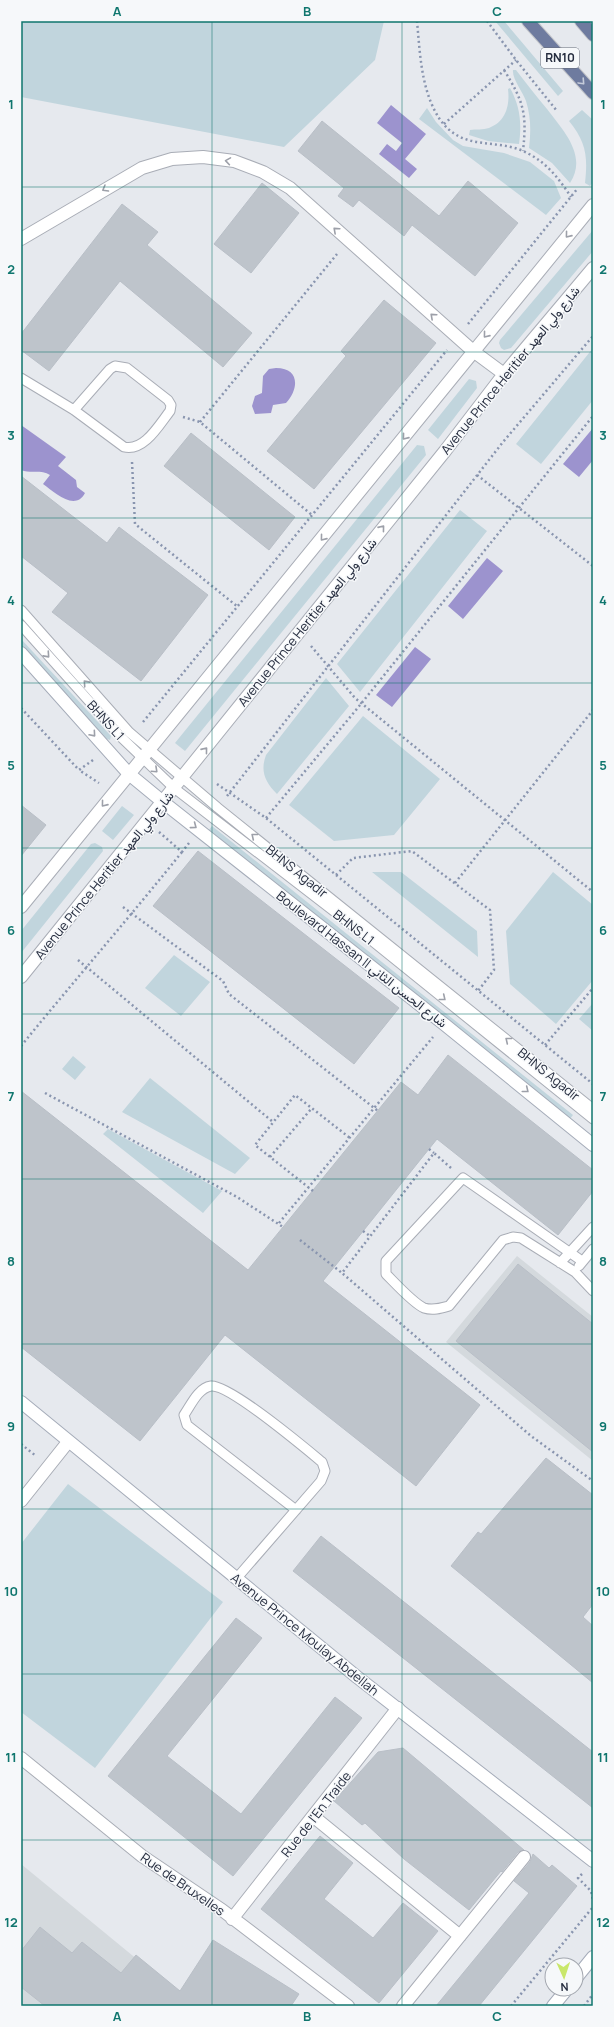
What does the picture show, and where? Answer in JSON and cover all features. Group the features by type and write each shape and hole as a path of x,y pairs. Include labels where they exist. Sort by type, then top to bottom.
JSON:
{"main road":[{"name":"RN10","path":"528,21 593,93"},
{"name":"RN10","path":"581,21 593,35"}],"street":[{"path":"21,239 142,168 172,160 203,157 234,162 263,172 290,188 473,351 504,374"},
{"path":"21,907 593,205"},
{"name":"Avenue Prince Heritier شارع ولي العهد","path":"21,977 300,631 504,374 593,268"},
{"path":"21,652 129,774"},
{"name":"Boulevard Hassan II شارع الحسن الثاني","path":"129,774 444,1024 593,1145"},
{"name":"Avenue Prince Moulay Abdellah","path":"21,1402 357,1677 593,1861"},
{"path":"21,1501 68,1442"},
{"name":"Rue de l'En Traide","path":"232,1919 314,1817 398,1708"},
{"name":"Rue de Bruxelles","path":"21,1758 142,1856 232,1919 348,2006"},
{"path":"314,1817 460,1936"},
{"path":"403,2006 524,1857"},
{"path":"584,1968 593,1957"},
{"path":"553,2006 560,1997"}],"lane":[{"path":"21,378 74,410 124,447 131,449 138,447 144,442 169,413 170,405 168,400 127,368 121,366 110,369 74,410"},
{"name":"BHNS Agadir","path":"21,610 130,732 146,754 182,778 593,1109"},
{"name":"BHNS L1","path":"21,625 146,754 174,788 366,936 593,1119"},
{"path":"582,1261 463,1178 386,1261 386,1274 399,1288 424,1308 437,1309 450,1306 503,1240 513,1237 521,1238 575,1272 593,1291"},
{"path":"560,1263 593,1227"},
{"path":"575,1272 593,1248"},
{"path":"236,1579 296,1510 321,1480 325,1471 322,1462 249,1406 228,1392 211,1386 202,1389 184,1415 187,1425 296,1510"}],"path":[{"path":"417,21 422,66 433,106 444,124 467,141 523,151 534,157 554,173 571,197"},
{"path":"487,21 557,111"},
{"path":"444,124 516,60"},
{"path":"504,70 522,101 525,114 523,151"},
{"path":"142,723 150,716 578,188"},
{"path":"200,422 348,240"},
{"path":"593,336 477,475 593,566"},
{"path":"169,413 200,422 312,515"},
{"path":"266,818 593,416"},
{"path":"131,449 135,524 238,607"},
{"path":"300,631 327,667 361,703 593,892"},
{"path":"21,708 79,770"},
{"path":"455,884 593,710"},
{"path":"229,792 266,818 593,1084"},
{"path":"336,875 353,858 412,851 490,910 494,970 478,991"},
{"path":"21,1046 133,913 182,852"},
{"path":"123,907 223,981 228,994 378,1111"},
{"path":"78,960 273,1122"},
{"path":"545,1045 593,988"},
{"path":"279,1223 428,1043"},
{"path":"45,1093 237,1197 283,1227"},
{"path":"313,1191 255,1145 295,1095 350,1138"},
{"path":"270,1157 312,1108"},
{"path":"429,1149 434,1153"},
{"path":"363,1231 370,1236"},
{"path":"300,1240 342,1273"},
{"path":"583,1872 578,1878 591,1891 593,1900"},
{"path":"511,2006 593,1907"},
{"path":"584,2006 593,1994"}],"shaded area":[{"path":"21,21 384,21 375,60 284,147 21,97"},
{"path":"495,21 504,21 563,91 558,96"},
{"path":"513,70 516,70 547,109 571,144 575,153 576,163 575,173 570,183 552,163 529,148 529,113 525,97 514,77"},
{"path":"510,88 518,108 520,129 519,144 488,141 469,135 470,130 489,128 499,122 506,112 508,89"},
{"path":"391,105 426,134 405,159 417,169 409,178 379,154 387,144 396,151 402,143 377,123"},
{"path":"427,108 436,122 453,140 463,146 504,153 530,162 554,181 561,198 546,215 419,119"},
{"path":"582,110 593,120 593,182 590,186 585,183 586,157 582,143 569,121"},
{"path":"593,230 593,251 511,348 504,350 501,348 499,343 500,340"},
{"path":"593,348 593,400 541,464 516,444"},
{"path":"269,369 284,369 293,375 295,386 293,392 286,403 273,405 271,413 255,414 252,406 255,396 262,393 263,376"},
{"path":"469,379 476,381 477,388 438,439 428,430"},
{"path":"21,425 66,457 58,466 76,480 77,487 85,493 81,498 76,501 64,499 43,484 50,475 47,473 21,470"},
{"path":"593,428 593,460 579,477 563,464"},
{"path":"417,445 424,446 426,455 185,751 175,743"},
{"path":"460,510 487,531 360,692 337,664"},
{"path":"487,558 503,571 463,619 448,606"},
{"path":"21,639 111,736 110,740 107,739 21,647"},
{"path":"415,647 431,659 392,707 376,695"},
{"path":"326,678 349,706 277,794 269,785 265,776 264,761 266,755"},
{"path":"363,716 440,779 394,835 334,841 289,805"},
{"path":"122,806 134,815 113,840 102,831"},
{"path":"212,826 573,1115 569,1120 208,831"},
{"path":"95,843 102,847 103,851 21,953 21,931 91,844"},
{"path":"372,872 401,872 477,931 478,957"},
{"path":"553,872 593,905 593,980 556,1024 510,984 506,931"},
{"path":"174,955 210,982 181,1016 145,988"},
{"path":"593,1003 593,1031 579,1019"},
{"path":"73,1056 86,1067 75,1080 62,1069"},
{"path":"150,1078 250,1158 235,1174 122,1112"},
{"path":"108,1129 222,1191 203,1213 103,1134"},
{"path":"517,1256 593,1317 593,1461 446,1342"},
{"path":"68,1484 223,1602 95,1768 21,1712 21,1544"},
{"path":"21,1864 194,2006 21,2006"}],"building":[{"path":"322,121 439,216 468,181 518,223 475,276 412,225 404,236 359,200 353,207 338,196 344,188 298,151"},
{"path":"262,183 299,213 251,273 214,244"},
{"path":"122,204 158,232 147,245 252,333 223,367 120,281 49,371 21,350 21,334"},
{"path":"384,300 436,343 314,489 267,451 346,356 341,351"},
{"path":"191,433 295,517 269,550 164,466"},
{"path":"21,476 107,543 119,527 208,595 141,681 52,612 68,593 21,556"},
{"path":"21,805 46,825 21,856"},
{"path":"198,851 399,1008 354,1064 153,906"},
{"path":"448,1055 593,1170 593,1191 558,1235 437,1139 323,1281 480,1405 416,1486 225,1335 140,1441 21,1347 21,1091 248,1270 401,1082 418,1095"},
{"path":"518,1264 593,1324 593,1452 456,1341"},
{"path":"546,1458 593,1495 593,1604 583,1617 593,1626 593,1683 451,1566 478,1532 481,1534"},
{"path":"321,1536 593,1752 593,1808 293,1571"},
{"path":"236,1618 262,1638 167,1756 241,1814 335,1697 362,1718 233,1876 108,1776"},
{"path":"403,1748 524,1850 518,1852 469,1910 404,1859 365,1823 362,1825 334,1801 378,1752"},
{"path":"320,1836 353,1863 324,1899 373,1938 403,1903 438,1931 379,2003 261,1909"},
{"path":"533,1854 549,1868 552,1865 577,1886 479,2006 436,2006 529,1893 514,1881 530,1862"},
{"path":"40,1927 72,1953 82,1942 121,1973 136,1955 180,1991 213,1940 299,1994 291,2006 45,2006 21,1987 21,1951"}]}
